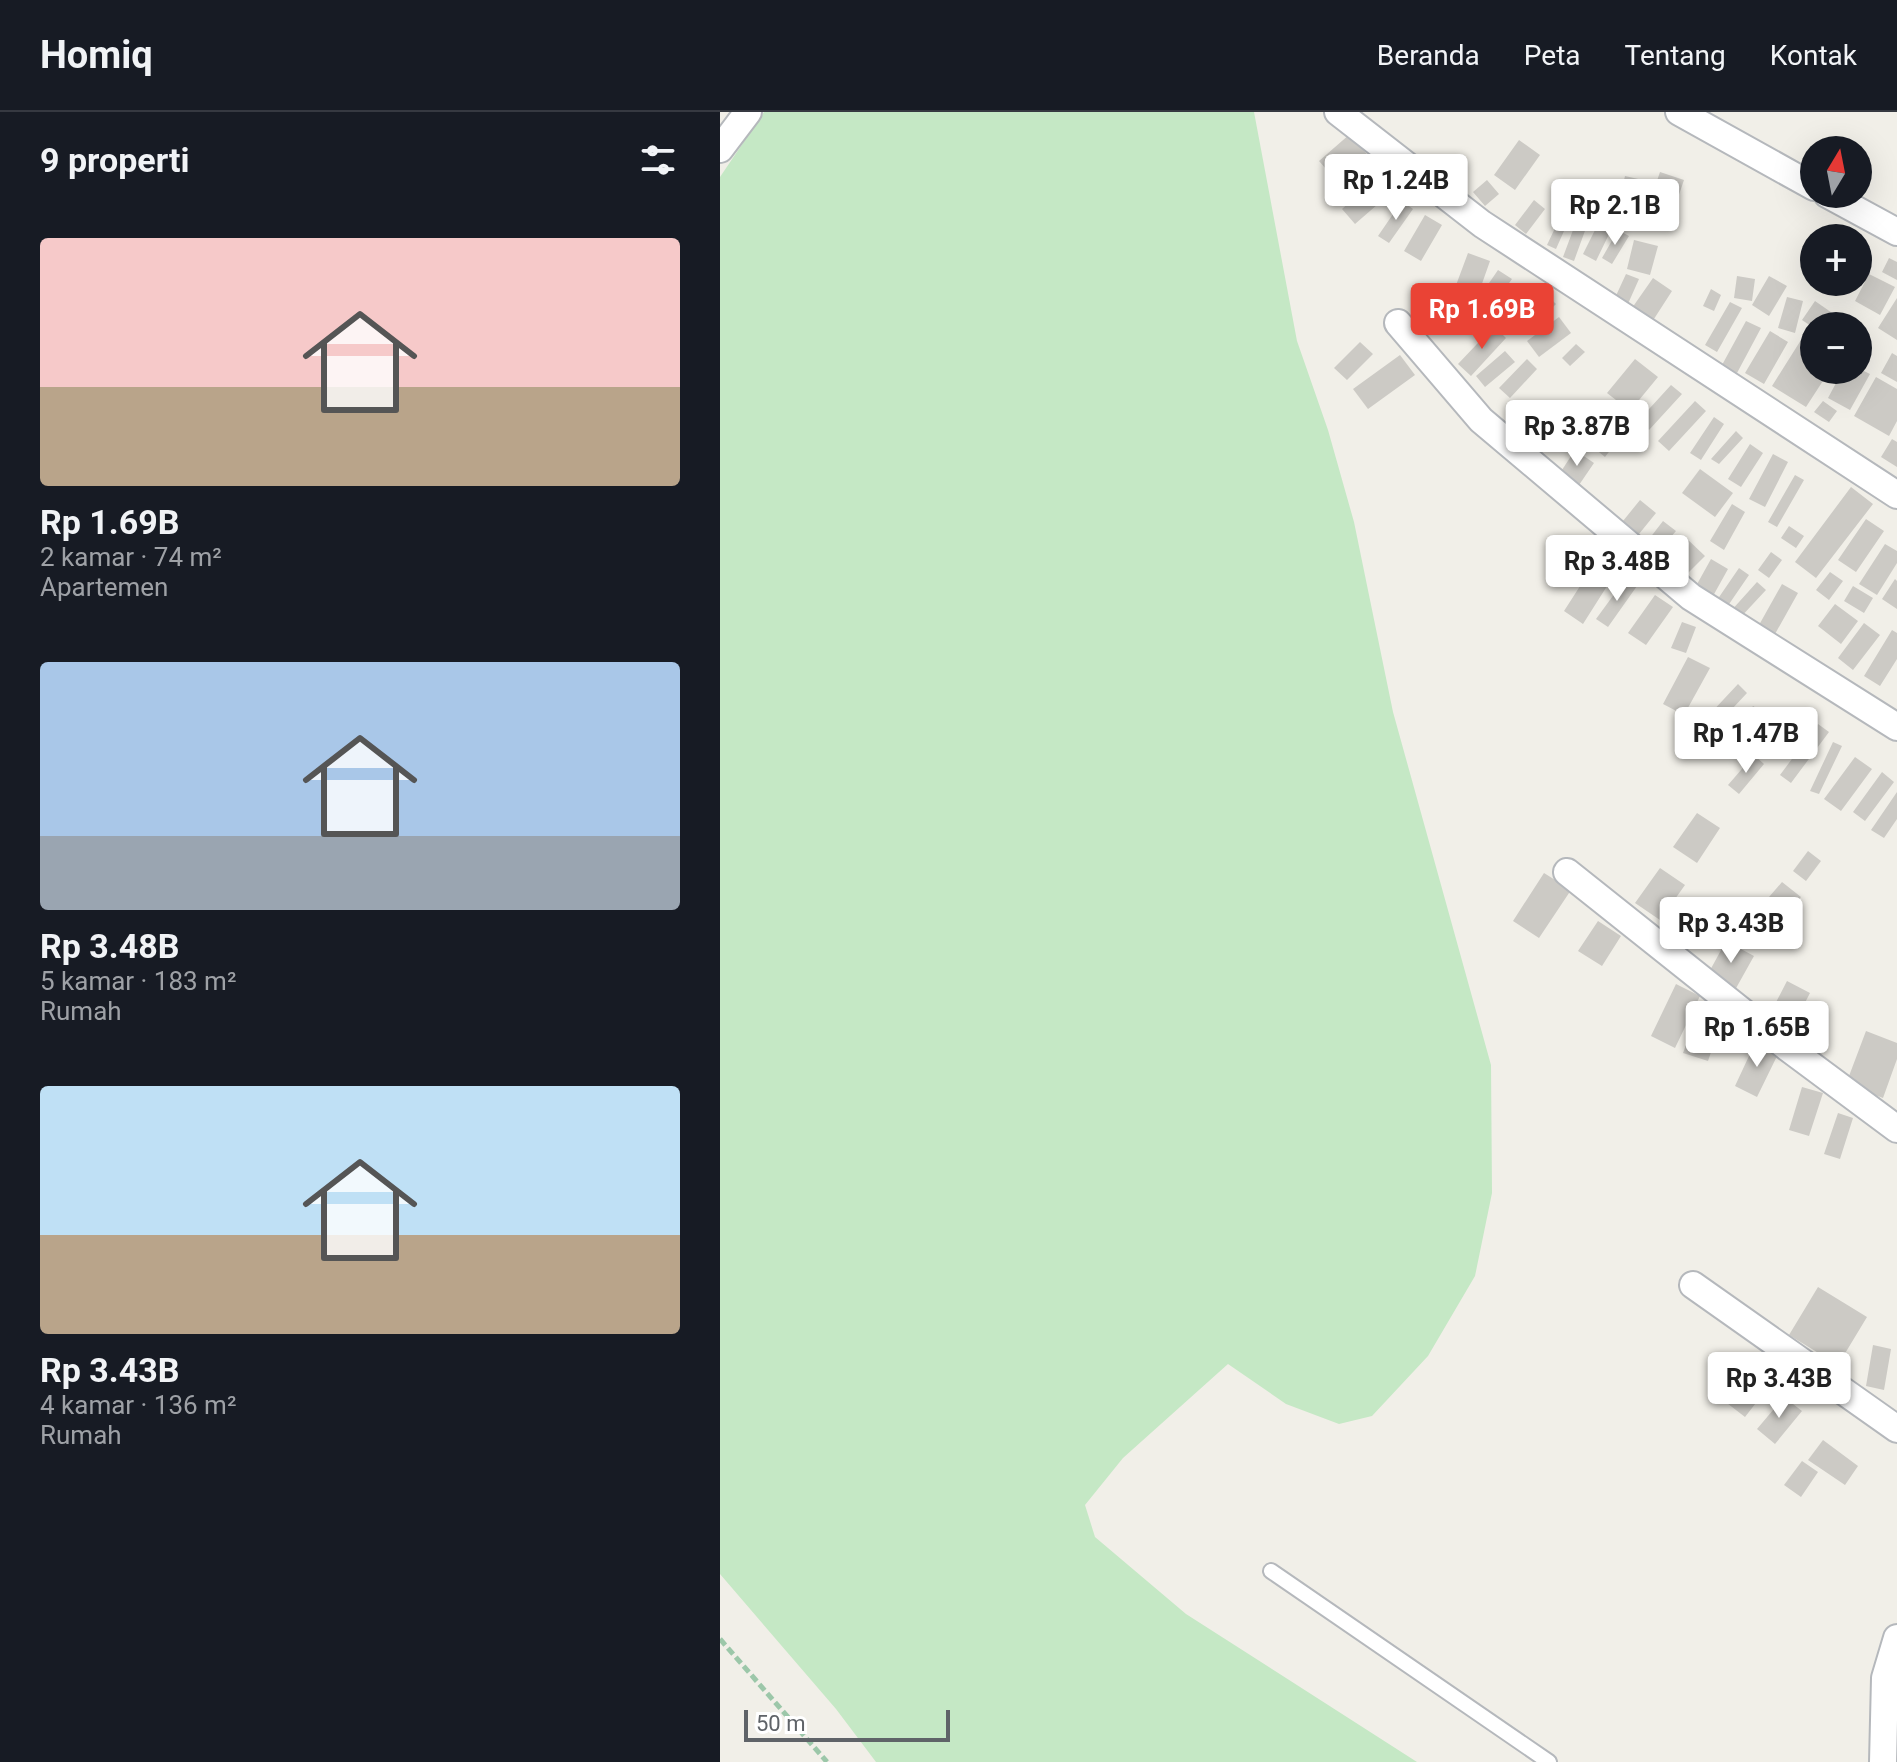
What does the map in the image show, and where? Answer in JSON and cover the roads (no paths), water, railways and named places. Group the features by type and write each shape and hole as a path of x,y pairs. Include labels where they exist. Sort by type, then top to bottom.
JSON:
{"street":[{"path":"720,149 748,112"},
{"path":"1338,112 1482,224 1897,495"},
{"path":"1679,112 1800,179"},
{"path":"1853,208 1897,232"},
{"path":"1398,323 1481,420 1691,597 1897,727"},
{"path":"1567,872 1788,1048 1897,1129"},
{"path":"1693,1285 1897,1429"},
{"path":"1883,1762 1885,1678 1897,1638"}],"lane":[{"path":"1271,1571 1549,1762"}]}
